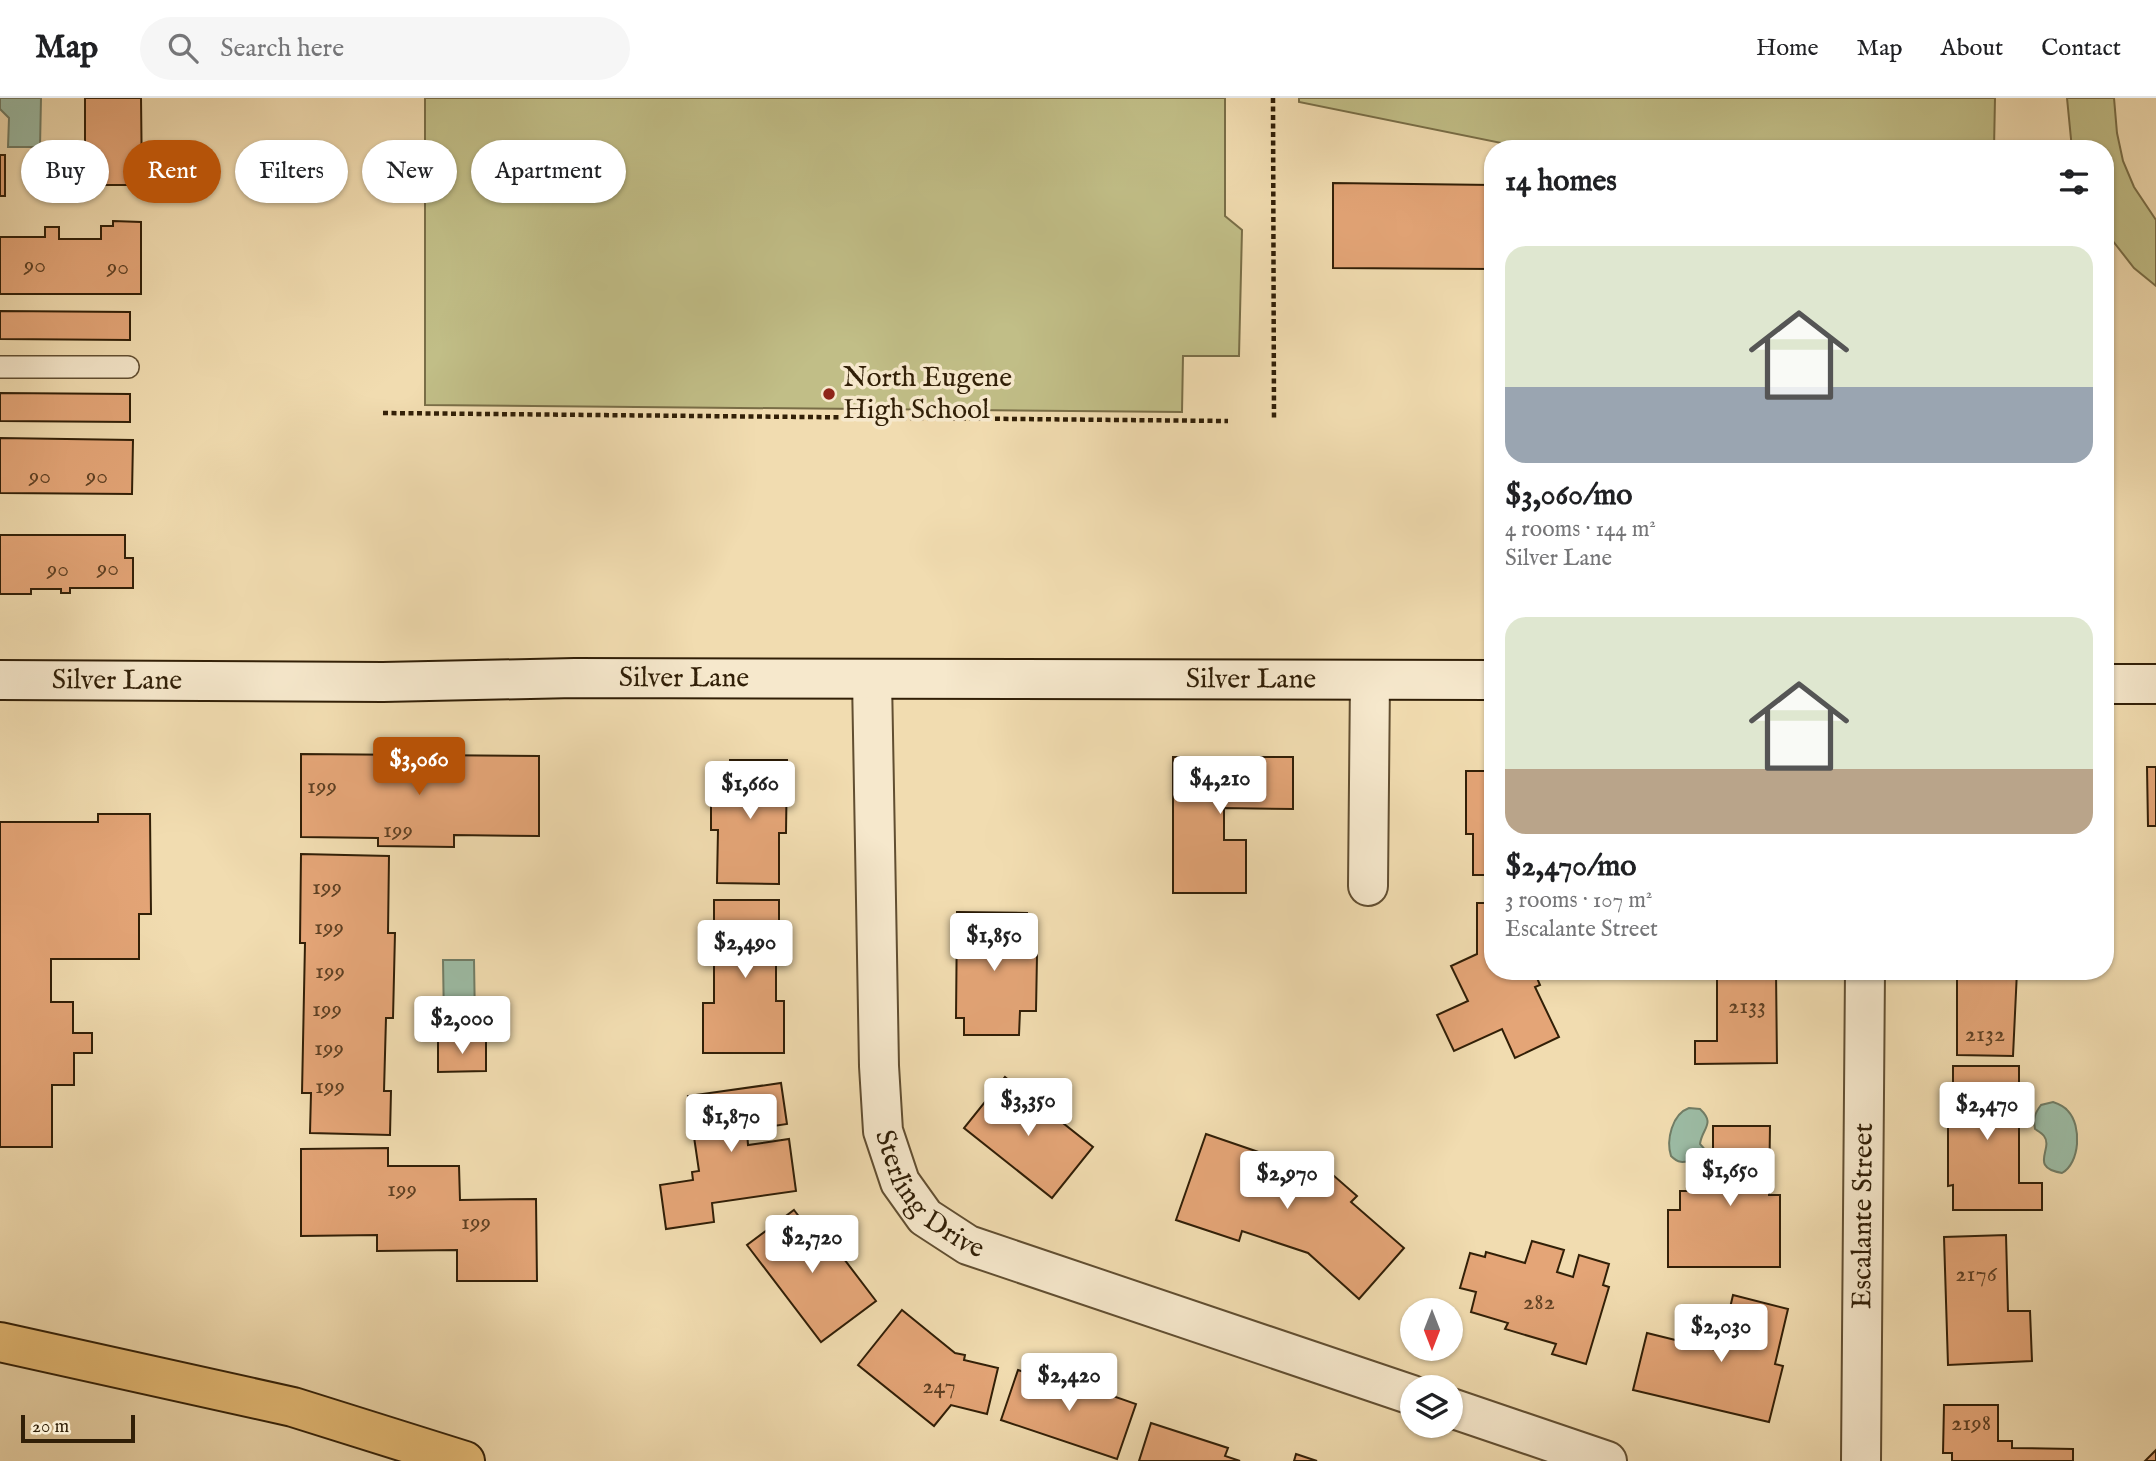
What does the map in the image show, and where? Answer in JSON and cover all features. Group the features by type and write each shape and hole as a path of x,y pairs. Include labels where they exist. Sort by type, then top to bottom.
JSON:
{"highway":[{"path":"0,1342 293,1406 464,1461"}],"street":[{"name":"Sterling Drive","path":"872,679 879,1066 883,1131 900,1182 925,1217 968,1245 1400,1391"},
{"name":"Silver Lane","path":"0,680 1484,680"},
{"path":"1368,886 1370,680"},
{"path":"2114,684 2156,684"},
{"name":"Escalante Street","path":"1861,1461 1865,980"},
{"path":"1463,1412 1607,1461"}],"lane":[{"path":"0,367 128,367"}],"path":[{"path":"1273,98 1275,421"},
{"path":"383,413 1228,421"}],"shaded area":[{"path":"0,98 41,98 40,140 21,140 21,147 8,147 9,118 0,109"},
{"path":"425,98 1225,98 1225,216 1242,230 1239,356 1183,356 1182,412 425,405 425,203 457,203 457,140 425,140"},
{"path":"1299,98 1995,98 1994,140 1487,140 1299,102"},
{"path":"2067,98 2114,98 2123,161 2134,187 2156,220 2156,286 2134,268 2114,242 2114,140 2071,140"},
{"path":"443,960 474,960 475,1022 444,1023"},
{"path":"2053,1102 2068,1111 2076,1126 2076,1153 2062,1173 2046,1167 2046,1141 2034,1125 2041,1105"},
{"path":"1689,1108 1700,1109 1707,1119 1700,1144 1708,1157 1702,1161 1680,1162 1671,1156 1669,1143 1678,1116"}],"building":[{"path":"85,98 141,98 141,140 123,140 123,185 109,185 109,140 85,140"},
{"path":"0,155 5,155 5,196 0,196"},
{"path":"1333,183 1484,185 1484,269 1333,268"},
{"path":"113,221 141,222 141,294 0,294 0,237 45,237 45,227 59,227 59,239 101,239 101,226 113,226"},
{"path":"0,311 130,312 130,340 0,339"},
{"path":"0,393 130,394 130,422 0,421"},
{"path":"0,438 133,440 132,494 0,493"},
{"path":"0,535 125,535 125,558 133,558 133,588 70,588 70,593 61,593 61,589 31,589 31,594 0,594"},
{"path":"301,754 539,756 539,836 454,835 454,847 378,846 378,838 301,837"},
{"path":"1173,757 1293,757 1293,809 1224,808 1224,840 1246,840 1246,893 1173,893"},
{"path":"730,760 787,760 786,833 779,833 779,884 717,883 718,830 711,830 711,785 730,785"},
{"path":"2147,767 2156,767 2156,826 2148,826"},
{"path":"1466,771 1484,771 1484,875 1473,875 1473,834 1466,834"},
{"path":"98,814 150,814 151,914 139,914 139,959 51,959 51,1002 73,1002 73,1033 92,1033 92,1053 74,1053 74,1085 52,1085 52,1147 0,1147 0,822 98,822"},
{"path":"301,854 389,856 388,933 395,933 393,1018 386,1018 384,1091 391,1091 390,1135 310,1133 311,1093 302,1093 305,943 300,943"},
{"path":"714,900 779,900 776,1001 784,1001 784,1053 703,1053 703,1003 714,1003"},
{"path":"1477,903 1484,903 1484,980 1538,980 1540,985 1535,987 1559,1037 1515,1058 1502,1029 1454,1051 1437,1015 1468,1001 1451,966 1477,954"},
{"path":"957,912 1027,913 1027,955 1037,955 1036,1011 1020,1011 1019,1035 964,1035 964,1018 956,1018"},
{"path":"1717,980 1776,980 1777,1063 1695,1064 1695,1041 1717,1041"},
{"path":"1957,980 2017,980 2013,1056 1957,1055"},
{"path":"438,1041 486,1041 486,1071 438,1072"},
{"path":"1953,1066 2019,1066 2019,1183 2042,1183 2042,1210 1953,1210 1953,1185 1948,1186 1948,1117 1953,1117"},
{"path":"1005,1077 1093,1147 1052,1198 964,1128"},
{"path":"781,1083 787,1124 747,1130 748,1145 789,1139 796,1191 712,1203 714,1222 666,1229 660,1185 693,1180 692,1172 699,1171 688,1096"},
{"path":"1713,1126 1770,1126 1769,1195 1780,1195 1780,1267 1668,1267 1668,1210 1680,1210 1680,1191 1713,1191"},
{"path":"1206,1134 1320,1173 1325,1168 1357,1196 1351,1202 1404,1248 1359,1299 1308,1253 1242,1231 1239,1241 1176,1220"},
{"path":"388,1148 388,1166 459,1166 460,1200 536,1199 537,1281 457,1281 457,1250 377,1251 377,1235 301,1236 301,1149"},
{"path":"794,1210 817,1240 825,1234 876,1301 821,1342 747,1245"},
{"path":"2006,1235 2008,1311 2030,1311 2032,1361 1948,1365 1944,1237"},
{"path":"1532,1241 1564,1250 1557,1272 1573,1277 1579,1255 1609,1264 1603,1285 1609,1287 1586,1364 1552,1354 1556,1344 1505,1329 1508,1323 1471,1312 1476,1292 1460,1288 1470,1253 1485,1257 1486,1252 1525,1263"},
{"path":"1733,1295 1788,1309 1775,1364 1783,1366 1769,1422 1633,1390 1647,1333 1720,1351"},
{"path":"902,1310 955,1353 965,1355 964,1360 998,1368 987,1414 951,1405 934,1426 858,1365"},
{"path":"1018,1370 1051,1381 1053,1375 1136,1404 1117,1459 1001,1420"},
{"path":"1944,1405 1998,1405 1998,1441 2012,1441 2012,1448 2073,1449 2073,1461 1952,1461 1952,1453 1943,1453"},
{"path":"1151,1423 1228,1448 1225,1456 1240,1461 1139,1461"},
{"path":"2156,1450 2156,1461 2145,1461"},
{"path":"1296,1454 1317,1461 1294,1461"}],"place":[{"name":"North Eugene High School","path":"829,394"}]}
